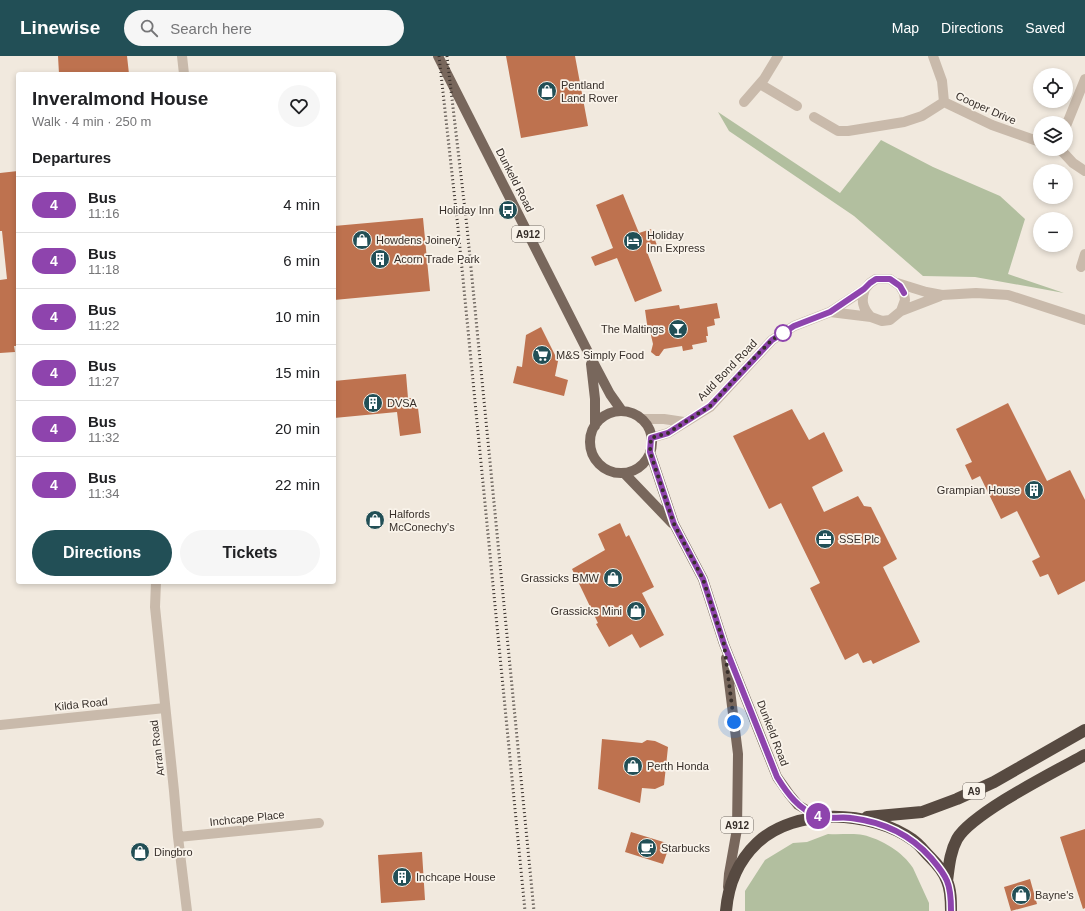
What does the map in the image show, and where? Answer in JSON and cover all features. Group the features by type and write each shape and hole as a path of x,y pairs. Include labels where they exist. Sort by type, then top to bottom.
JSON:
{"highway":[{"name":"A9","path":"852,818 922,812 957,800 994,782 1085,730"},
{"name":"A9","path":"947,880 949,862 953,850 958,838 967,827 1001,803 1085,755"},
{"path":"726,911 728,895 735,874 743,860 757,843 774,831 819,817 852,818 879,824 898,831 913,840 936,864 947,880 952,911"}],"main road":[{"name":"Dunkeld Road","path":"438,56 591,358 610,394 622,411"},
{"name":"Dunkeld Road","path":"591,358 595,399 594,426"},
{"path":"594,426 607,415 622,411 641,419 646,425 651,438"},
{"name":"A912","path":"594,426 590,444 595,460 607,470 624,473"},
{"name":"A912","path":"650,452 651,438"},
{"name":"Dunkeld Road","path":"650,452 674,524 703,579 724,644 777,777 798,805 819,817"},
{"path":"624,473 632,471 640,466 646,460 650,452"},
{"name":"Dunkeld Road","path":"624,473 674,524"},
{"name":"Dunkeld Road","path":"724,644 738,754 737,829 729,874 728,895"}],"street":[{"path":"182,56 184,72"},
{"path":"744,102 760,84 778,56"},
{"name":"Cooper Drive","path":"933,56 942,81 944,102 992,125 1033,140"},
{"path":"1070,116 1085,80"},
{"path":"760,84 797,106"},
{"path":"814,117 838,131 848,131 904,122 922,116 944,102"},
{"path":"1066,156 1073,163 1085,171"},
{"path":"1081,267 1085,254"},
{"name":"Auld Bond Road","path":"651,438 668,433 710,406 772,340 794,326 830,312 876,279 883,278 926,292 942,295 976,293 1008,295 1085,320"},
{"path":"896,282 904,293 905,300 901,311"},
{"path":"864,289 862,304 866,313 871,317"},
{"name":"Auld Bond Road","path":"830,312 871,317 882,321 890,320 901,311 942,295"},
{"path":"641,419 664,418 684,422"},
{"name":"Arran Road","path":"156,584 155,607 178,837 187,911"},
{"name":"Kilda Road","path":"0,725 165,708"},
{"name":"Inchcape Place","path":"178,837 319,823"}],"green space":[{"path":"718,112 840,193 881,140 933,167 1000,196 1025,219 1008,274 1064,293 975,277 923,276 854,216 729,131"},
{"path":"828,834 863,835 884,843 898,852 913,868 929,903 929,911 745,911 745,891 765,860 793,843 807,842"}],"building":[{"path":"58,56 127,56 129,72 59,72"},
{"name":"Pentland Land Rover","path":"506,56 575,56 588,126 521,138"},
{"path":"16,171 16,346 14,346 15,352 0,353 0,280 7,279 2,231 0,231 0,173"},
{"name":"Holiday Inn Express","path":"623,194 639,233 651,229 658,248 647,252 662,291 635,302 617,258 595,266 591,257 613,248 596,205"},
{"name":"Acorn Trade Park","path":"423,218 430,291 336,300 336,226"},
{"name":"The Maltings","path":"717,303 720,318 714,319 715,325 707,327 707,342 692,345 693,349 683,351 682,346 664,349 659,356 656,356 651,352 653,344 650,331 648,331 645,310 679,305 680,309"},
{"path":"541,327 558,361 555,376 568,380 564,396 513,383 517,366 522,367 526,335"},
{"name":"DVSA","path":"406,374 408,398 412,398 413,408 418,408 421,433 400,436 397,412 336,418 336,381"},
{"name":"Grampian House","path":"1008,403 1047,481 1070,470 1085,500 1085,581 1058,595 1048,574 1040,577 1032,561 1040,557 1017,511 1001,519 980,476 972,480 965,465 972,462 956,429"},
{"name":"SSE Plc","path":"792,409 809,440 824,432 843,471 812,487 824,512 858,496 864,506 871,507 897,559 883,567 920,642 873,664 871,660 863,663 858,653 845,660 810,588 820,583 781,503 769,509 733,436"},
{"name":"Grassicks BMW","path":"620,523 626,537 629,535 654,587 642,593 664,635 640,648 632,634 609,647 596,624 598,623 572,569 605,550 598,534"},
{"name":"Perth Honda","path":"602,739 642,743 647,740 655,741 668,747 664,785 655,789 642,788 640,803 598,789"},
{"path":"1085,829 1085,908 1083,909 1060,837"},
{"name":"Starbucks","path":"631,832 670,844 663,864 625,852"},
{"name":"Inchcape House","path":"422,852 425,900 381,903 378,855"},
{"name":"Bayne's","path":"1030,879 1037,904 1011,911 1004,887"}],"railway":[{"path":"439,56 458,228 525,911"},
{"path":"447,56 467,227 534,911"}],"bus line":[{"name":"4","path":"904,293 896,282 890,279 876,279 830,312 794,326 772,340 710,406 668,433 651,438 652,445 650,452 674,524 703,579 724,644 767,748 777,777 783,787 798,805 819,817 852,818 879,824 898,831 913,840 936,864 947,880 951,898 951,911"}],"place":[{"name":"Pentland Land Rover","path":"547,91"},
{"name":"Holiday Inn","path":"508,210"},
{"name":"Howdens Joinery","path":"362,240"},
{"name":"Holiday Inn Express","path":"633,241"},
{"name":"Acorn Trade Park","path":"380,259"},
{"name":"The Maltings","path":"678,329"},
{"name":"M&S Simply Food","path":"542,355"},
{"name":"DVSA","path":"373,403"},
{"name":"Grampian House","path":"1034,490"},
{"name":"Halfords McConechy's","path":"375,520"},
{"name":"SSE Plc","path":"825,539"},
{"name":"Grassicks BMW","path":"613,578"},
{"name":"Grassicks Mini","path":"636,611"},
{"name":"Perth Honda","path":"633,766"},
{"name":"Starbucks","path":"647,848"},
{"name":"Dingbro","path":"140,852"},
{"name":"Inchcape House","path":"402,877"},
{"name":"Bayne's","path":"1021,895"}],"route":[{"path":"734,722 724,644 703,579 674,524 650,452 652,445 651,438 668,433 710,406 756,356 772,340 783,333"}]}
